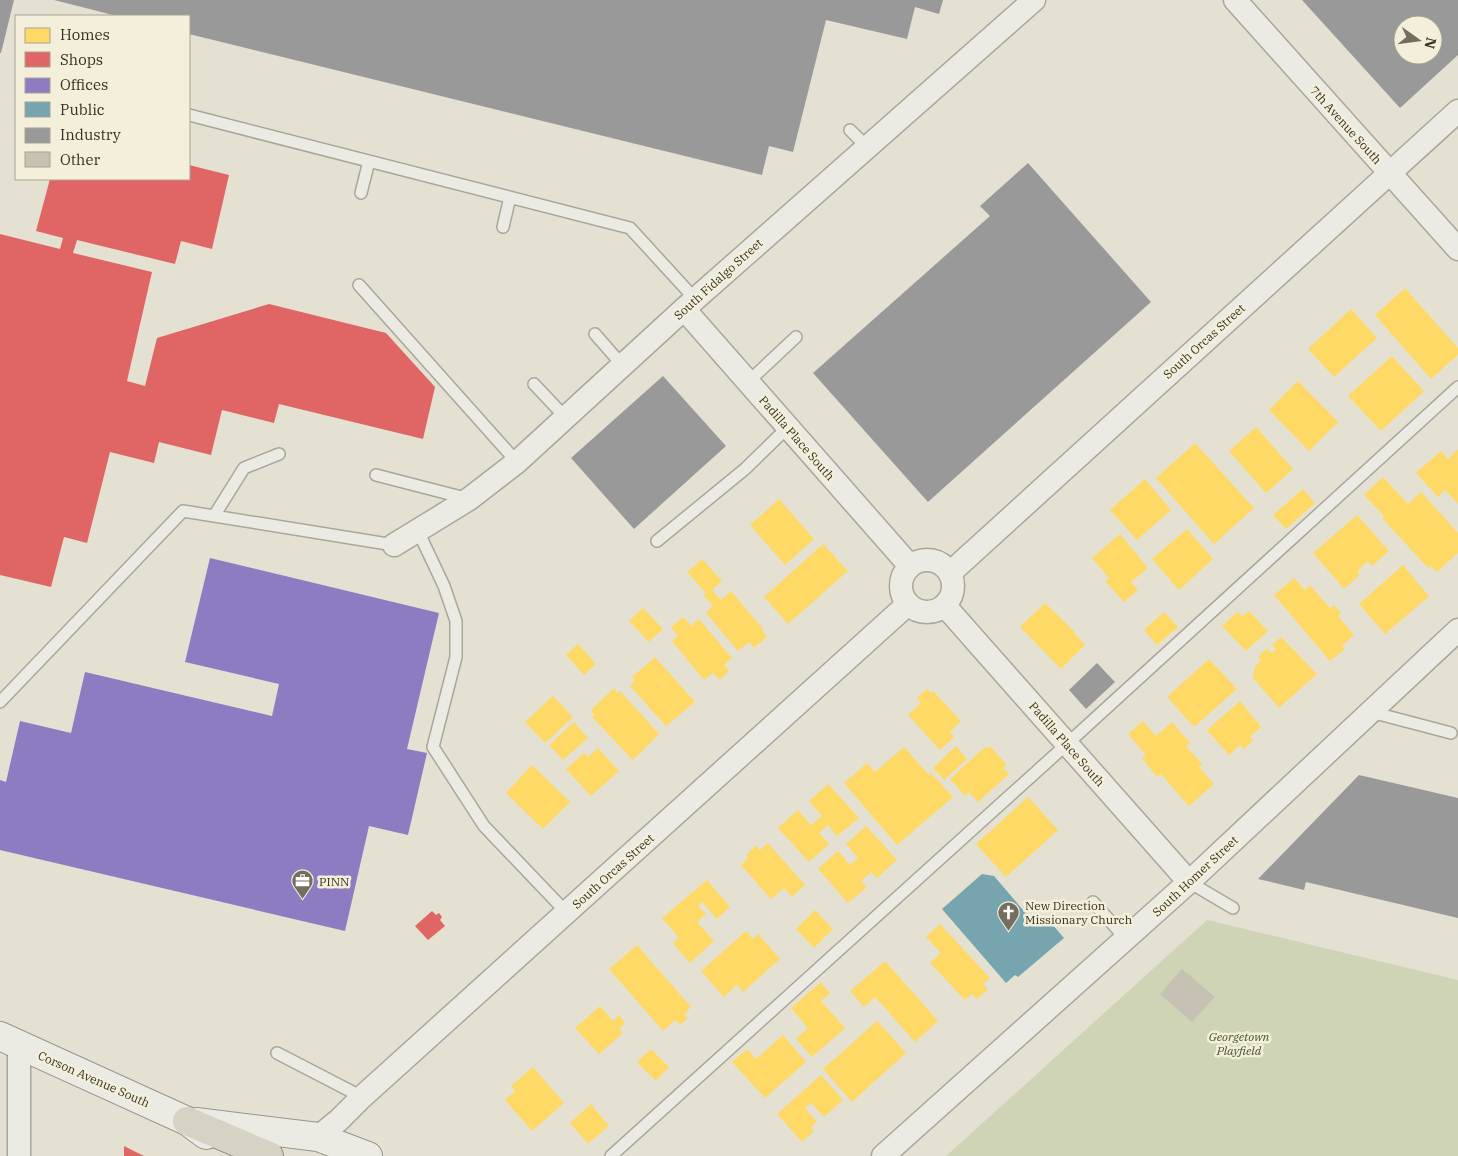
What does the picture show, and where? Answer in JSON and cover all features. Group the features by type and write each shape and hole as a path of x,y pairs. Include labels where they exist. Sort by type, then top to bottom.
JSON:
{"highway":[{"path":"187,1121 269,1156"}],"main road":[{"name":"Corson Avenue South","path":"9,1040 187,1121 234,1156"},
{"name":"Corson Avenue South","path":"187,1121 318,1137 368,1156"}],"street":[{"name":"South Fidalgo Street","path":"394,545 469,500 517,462 690,304 1034,0"},
{"name":"7th Avenue South","path":"1235,0 1458,249"},
{"name":"South Orcas Street","path":"950,573 1458,111"},
{"name":"Padilla Place South","path":"690,304 748,382 910,566"},
{"path":"920,560 937,562 950,573 953,581 953,590 945,606 937,610 929,613 920,612 908,604 902,594 900,586 902,577 910,566 920,560"},
{"name":"South Orcas Street","path":"318,1137 908,604"},
{"name":"Padilla Place South","path":"945,606 1189,882"},
{"name":"South Homer Street","path":"883,1156 1189,882 1458,630"},
{"path":"9,1040 19,1156"}],"lane":[{"path":"190,115 630,228 690,304"},
{"path":"850,130 868,147"},
{"path":"361,193 369,161"},
{"path":"503,227 510,197"},
{"path":"360,285 517,462"},
{"path":"595,334 623,366"},
{"path":"748,382 796,337"},
{"path":"534,384 566,418"},
{"path":"611,1156 1458,387"},
{"path":"657,541 744,469 788,427"},
{"path":"214,516 244,468 279,454"},
{"path":"376,476 469,500"},
{"path":"0,702 183,511 394,545"},
{"path":"418,532 444,586 456,621 456,657 433,747 484,826 567,914"},
{"path":"1371,712 1450,733"},
{"path":"1189,882 1233,908"},
{"path":"1093,902 1126,939"},
{"path":"277,1053 362,1097"}],"green space":[{"name":"Georgetown Playfield","path":"1207,920 1458,980 1458,1156 946,1156"}],"building: Homes":[{"path":"1405,288 1458,348 1458,355 1431,379 1375,315"},
{"path":"1351,309 1377,338 1334,377 1308,349"},
{"path":"1392,356 1424,391 1381,431 1348,396"},
{"path":"1298,381 1338,422 1309,451 1269,410"},
{"path":"1256,427 1293,469 1266,493 1229,451"},
{"path":"1195,443 1254,508 1214,544 1156,478"},
{"path":"1458,449 1458,504 1445,490 1438,497 1416,473 1441,451 1448,459"},
{"path":"1383,477 1408,504 1421,492 1458,533 1458,553 1437,572 1431,566 1428,568 1382,518 1384,516 1364,495"},
{"path":"1145,479 1171,510 1137,540 1110,510"},
{"path":"1303,489 1315,503 1286,529 1273,515"},
{"path":"779,499 814,539 785,565 750,525"},
{"path":"1357,515 1389,551 1372,566 1368,561 1357,571 1360,575 1344,589 1313,553"},
{"path":"1187,529 1213,559 1179,590 1152,559"},
{"path":"1120,534 1148,568 1131,582 1138,590 1124,602 1105,581 1109,578 1092,558"},
{"path":"823,544 848,571 788,624 764,597"},
{"path":"702,559 722,581 712,590 721,600 731,591 763,629 767,637 754,648 749,642 738,651 706,613 713,606 703,595 706,593 687,572"},
{"path":"1403,565 1429,596 1385,634 1359,604"},
{"path":"1294,578 1305,590 1310,585 1330,608 1334,605 1341,613 1338,616 1354,635 1342,646 1345,649 1330,661 1274,595"},
{"path":"1045,603 1075,632 1085,645 1061,669 1020,627"},
{"path":"643,608 663,629 649,642 629,621"},
{"path":"1249,611 1268,631 1246,651 1222,626 1238,612 1242,616"},
{"path":"1164,612 1178,627 1157,645 1144,630"},
{"path":"683,617 691,626 699,619 732,658 724,665 729,671 720,680 713,673 704,680 672,641 678,636 671,627"},
{"path":"1281,637 1317,674 1279,708 1253,678 1255,666 1261,661 1258,657 1267,648 1271,653 1276,649 1272,645"},
{"path":"578,644 596,664 584,675 566,655"},
{"path":"655,657 695,702 666,726 630,686 635,681 632,677"},
{"path":"1209,659 1237,689 1194,727 1167,697"},
{"path":"614,688 617,693 620,691 659,734 633,760 592,717 594,715 591,710"},
{"path":"927,689 931,693 933,691 961,721 950,732 954,737 940,750 908,715 921,703 917,698"},
{"path":"553,696 573,717 545,743 525,722"},
{"path":"1240,701 1261,727 1250,737 1253,741 1244,749 1240,745 1229,755 1207,730"},
{"path":"1143,721 1156,736 1172,722 1190,743 1186,746 1202,764 1199,767 1214,784 1189,806 1161,774 1157,777 1142,758 1146,755 1128,734"},
{"path":"574,722 588,738 563,760 549,745"},
{"path":"956,746 967,759 944,780 933,768"},
{"path":"990,746 1007,765 1003,768 1009,774 978,802 969,792 965,796 950,779 985,747 987,749"},
{"path":"904,747 929,775 931,773 953,797 897,845 844,783 867,763 875,772"},
{"path":"598,748 619,771 591,796 566,769 584,753 588,757"},
{"path":"532,765 570,802 543,829 506,793"},
{"path":"828,784 859,818 837,836 828,825 819,833 829,844 809,862 778,828 798,810 811,825 822,816 809,801"},
{"path":"1028,797 1058,830 1006,877 976,844"},
{"path":"866,826 897,860 877,878 871,872 861,881 867,887 848,903 818,869 838,851 850,865 858,858 846,844"},
{"path":"768,843 805,885 792,897 784,888 771,899 741,865 748,858 746,855 756,846 760,850"},
{"path":"707,880 730,907 717,919 702,902 698,906 706,914 697,922 714,941 690,963 673,943 679,938 662,918"},
{"path":"815,910 833,929 814,948 796,929"},
{"path":"940,924 990,978 983,984 988,989 977,999 972,994 965,1000 930,963 941,953 926,937"},
{"path":"746,931 753,939 758,934 780,959 743,992 737,985 724,997 701,971"},
{"path":"637,945 691,1007 684,1014 688,1018 680,1025 675,1020 663,1031 609,969"},
{"path":"885,961 938,1021 915,1042 875,997 864,1007 850,991"},
{"path":"821,982 830,993 821,1001 845,1028 812,1057 796,1039 808,1028 791,1008"},
{"path":"600,1006 613,1021 619,1015 625,1023 619,1029 623,1033 599,1054 575,1028"},
{"path":"877,1021 906,1053 852,1102 823,1069"},
{"path":"783,1035 806,1062 765,1098 732,1062 747,1049 756,1059"},
{"path":"651,1049 669,1067 656,1081 637,1062"},
{"path":"533,1067 564,1103 532,1131 505,1100 515,1091 511,1086"},
{"path":"821,1075 843,1100 824,1117 811,1103 805,1108 817,1122 811,1127 814,1131 802,1142 777,1114"},
{"path":"591,1104 609,1126 588,1144 570,1123"}],"building: Shops":[{"path":"190,165 229,175 212,249 181,241 175,264 77,240 73,253 152,272 127,381 145,386 157,338 269,304 386,333 435,387 423,439 279,404 274,423 222,410 211,455 159,442 154,463 110,452 87,543 64,537 51,587 0,575 0,234 60,249 63,238 36,231 50,180 190,180"},
{"path":"432,911 436,915 439,913 442,917 440,920 445,926 428,940 415,926"},
{"path":"124,1146 144,1156 124,1156"}],"building: Offices":[{"path":"210,558 439,613 407,749 427,753 408,835 369,826 345,931 0,850 0,780 6,782 20,721 71,733 85,672 272,716 279,684 185,662"}],"building: Public":[{"name":"New Direction Missionary Church","path":"982,874 994,876 1035,924 1045,916 1064,938 1018,977 1015,975 1006,983 942,909"}],"building: Industry":[{"path":"0,0 14,0 1,53 0,53"},
{"path":"54,0 943,0 939,14 915,7 907,39 826,20 793,152 769,146 762,175 190,34 190,15 113,15"},
{"path":"1302,0 1458,0 1458,55 1400,108"},
{"path":"1028,163 1151,302 928,502 813,373 990,216 980,206"},
{"path":"663,376 726,446 634,529 571,458"},
{"path":"1097,663 1115,682 1086,709 1069,690"},
{"path":"1359,775 1458,798 1458,918 1306,882 1304,890 1258,879"}],"building: Other":[{"path":"1182,969 1215,997 1192,1022 1160,994"}],"place":[{"name":"PINN","path":"303,900"},
{"name":"New Direction Missionary Church","path":"1009,931"}]}
